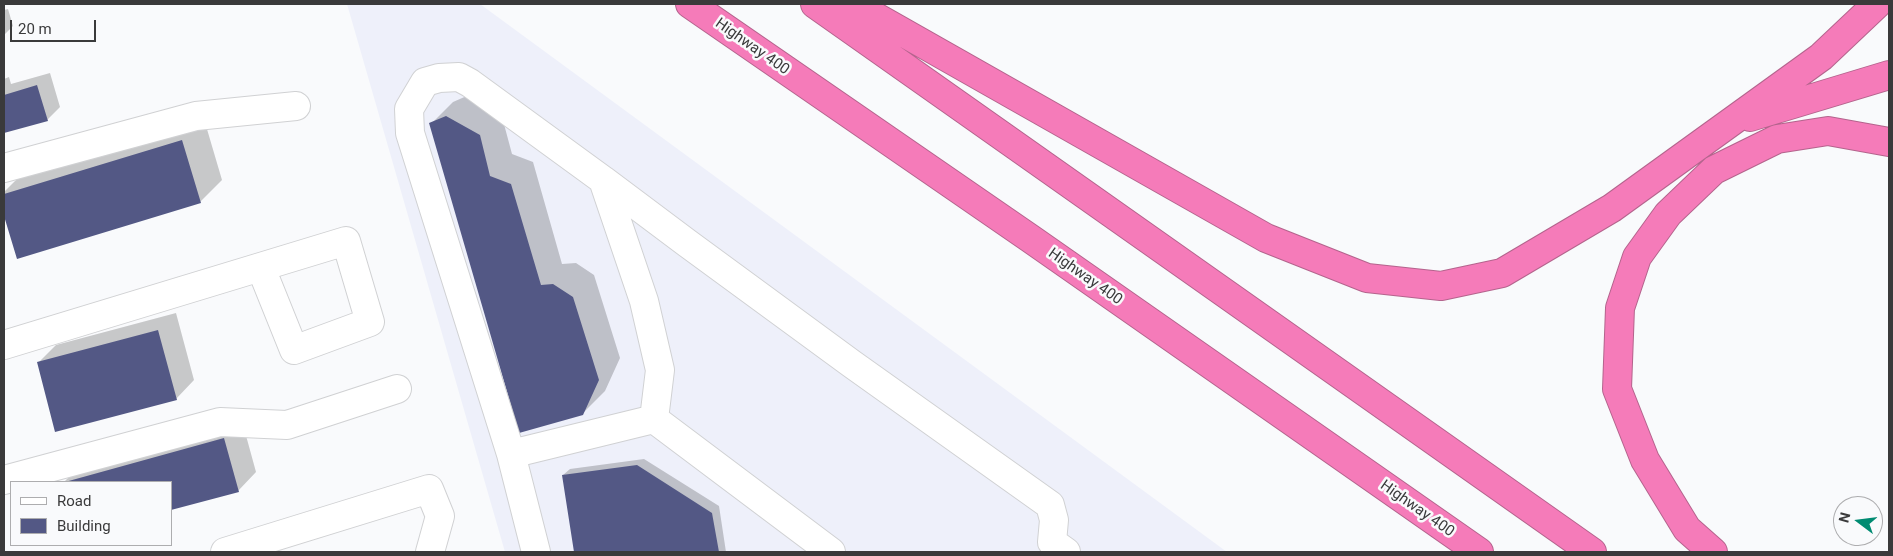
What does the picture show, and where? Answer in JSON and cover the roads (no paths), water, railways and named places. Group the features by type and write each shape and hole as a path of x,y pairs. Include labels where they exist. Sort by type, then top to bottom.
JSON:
{"highway":[{"name":"Highway 400","path":"690,4 1032,239 1479,552"},
{"path":"815,4 1592,552"},
{"path":"853,4 1266,238 1367,278 1440,286 1502,273 1612,208 1821,57 1877,4"},
{"path":"1727,124 1889,75"},
{"path":"1713,552 1687,529 1645,460 1617,389 1620,308 1637,258 1668,214 1714,170 1777,139 1828,132 1889,142"}],"lane":[{"path":"536,552 511,454 410,133 410,109 425,82 439,78 459,77 470,84 852,364 1050,504 1054,520 1054,549"},
{"path":"4,168 196,116 296,106"},
{"path":"602,180 644,301 660,370 654,419"},
{"path":"4,345 261,268"},
{"path":"4,480 220,422 287,426 398,389"},
{"path":"511,454 654,419"},
{"path":"654,419 831,552"},
{"path":"225,552 429,489 440,516 430,552"}]}
